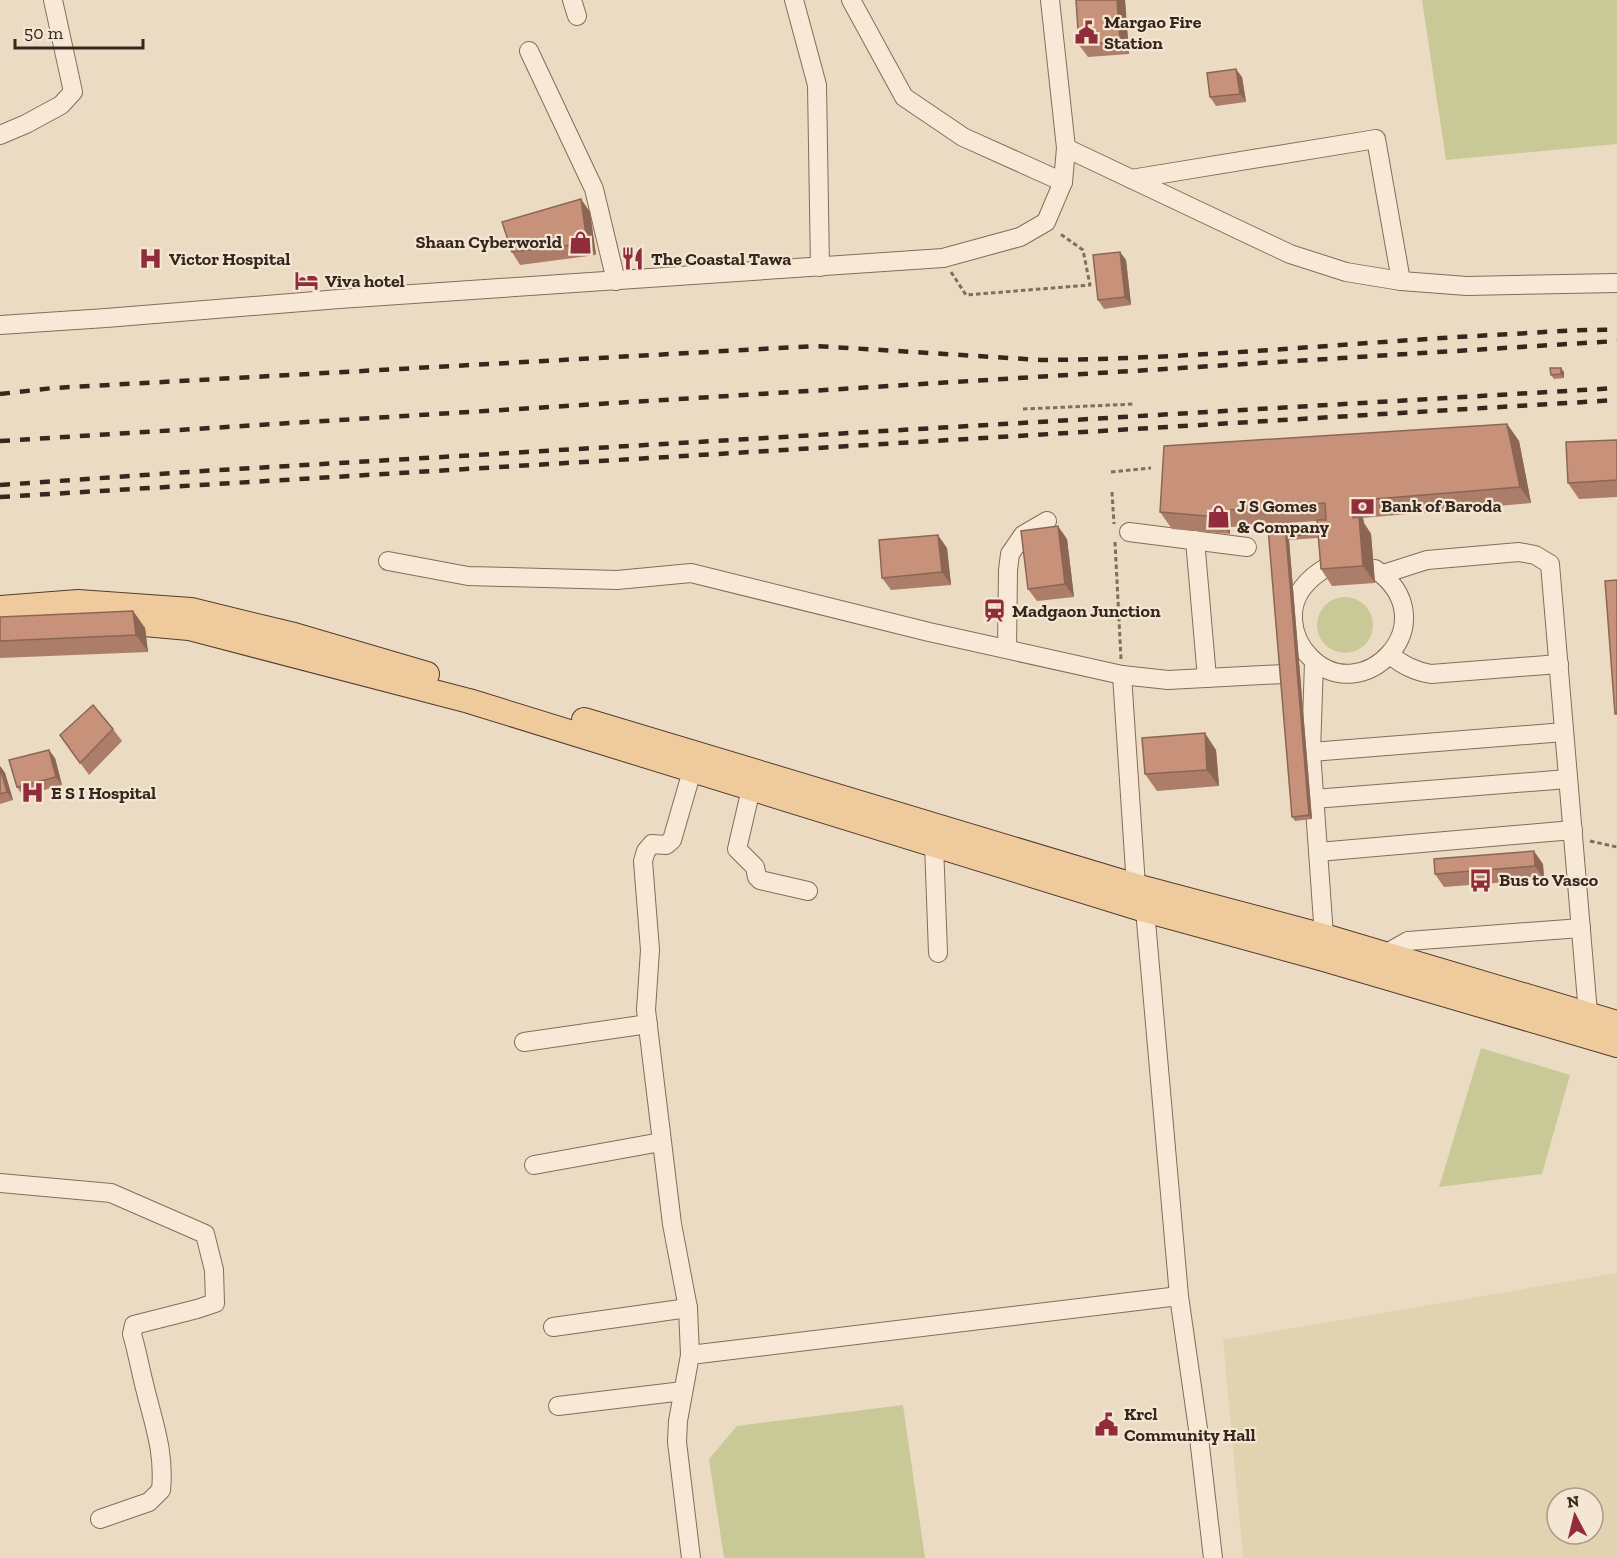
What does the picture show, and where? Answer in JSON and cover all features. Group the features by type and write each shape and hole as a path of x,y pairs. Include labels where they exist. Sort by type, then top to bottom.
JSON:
{"main road":[{"path":"0,608 78,602 191,610 294,635 418,671 1058,872 1144,910 1322,947 1385,954 1589,1025 1617,1045"},
{"path":"0,623 78,619 189,628 469,701 934,844 1058,872 1136,886 1322,947 1589,1025 1617,1023"}],"street":[{"path":"0,135 61,105 73,92 53,0"},
{"path":"794,0 817,86 820,267"},
{"path":"850,0 904,97 963,137 1063,182"},
{"path":"0,325 339,299 943,258 1020,237 1046,222 1063,182 1066,148 1050,0"},
{"path":"529,51 594,189 616,281"},
{"path":"1131,179 1376,139 1401,281"},
{"path":"1066,148 1290,254 1346,272 1401,281 1467,286 1617,283"},
{"path":"1006,649 1010,554 1023,535 1047,521"},
{"path":"1128,531 1247,547"},
{"path":"1195,540 1207,678"},
{"path":"1329,566 1315,573 1303,585 1296,600 1293,617 1295,634 1302,649 1314,662 1329,670 1345,673 1362,672 1377,665 1390,655 1400,639 1404,622 1402,604 1395,587 1379,572 1427,560 1519,552 1535,555 1550,564 1589,1025"},
{"path":"388,561 468,576 617,580 691,573 917,629 1122,675 1168,680 1291,674 1314,662"},
{"path":"1390,655 1402,665 1417,672 1431,674 1559,664"},
{"path":"1314,662 1311,752 1322,947"},
{"path":"1122,675 1136,886 1144,910 1179,1296 1213,1558"},
{"path":"1311,752 1564,732"},
{"path":"691,1558 677,1442 678,1421 690,1355 688,1308 672,1224 646,1010 650,950 643,861 646,851 652,844 666,845 672,840 692,771"},
{"path":"1314,799 1568,778"},
{"path":"751,789 737,849 755,867 760,880 808,891"},
{"path":"1318,852 1573,833"},
{"path":"934,844 938,953"},
{"path":"1385,954 1408,941 1581,927"},
{"path":"524,1042 648,1024"},
{"path":"534,1165 661,1142"},
{"path":"0,1183 111,1193 205,1234 214,1270 214,1302 179,1314 134,1325 132,1334 156,1425 163,1470 161,1490 149,1502 100,1519"},
{"path":"690,1355 1179,1296"},
{"path":"553,1327 688,1308"},
{"path":"558,1406 683,1391"}],"path":[{"path":"943,258 966,296 1090,285 1083,249 1046,222"},
{"path":"1023,409 1135,404"},
{"path":"1111,472 1151,468"},
{"path":"1116,554 1122,675"},
{"path":"1573,833 1617,847"}],"shaded area":[{"path":"1617,1273 1617,1558 1243,1558 1223,1340"}],"green space":[{"path":"1422,0 1617,0 1617,144 1446,160"},
{"path":"1345,597 1360,602 1368,610 1373,625 1368,640 1360,648 1345,653 1330,648 1322,640 1317,625 1322,610 1330,602"},
{"path":"1481,1048 1570,1075 1542,1174 1439,1187"},
{"path":"903,1405 925,1558 724,1558 709,1459 737,1426"}],"building":[{"path":"1076,0 1117,0 1120,41 1079,45"},
{"path":"1236,69 1240,94 1210,97 1207,73"},
{"path":"581,199 587,243 512,252 502,222"},
{"path":"1120,252 1125,297 1098,300 1093,255"},
{"path":"1550,368 1561,368 1561,374 1551,375"},
{"path":"1507,424 1520,487 1351,501 1353,518 1359,517 1363,566 1321,569 1317,520 1326,520 1325,503 1218,511 1218,517 1160,512 1164,446"},
{"path":"1617,440 1617,480 1568,483 1566,442"},
{"path":"1317,524 1318,534 1286,536 1309,815 1292,817 1268,528"},
{"path":"1058,526 1065,584 1028,589 1021,531"},
{"path":"938,535 942,572 882,578 879,540"},
{"path":"1617,580 1617,714 1615,714 1605,581"},
{"path":"133,611 136,635 0,641 0,617"},
{"path":"93,705 113,729 80,763 60,735"},
{"path":"1205,733 1207,770 1145,774 1142,738"},
{"path":"49,750 56,777 17,787 9,760"},
{"path":"0,767 7,792 0,794"},
{"path":"1534,851 1535,866 1435,874 1434,859"}],"railway":[{"path":"0,394 53,388 816,346 1042,360 1099,359 1212,354 1556,331 1617,330"},
{"path":"0,441 1617,341"},
{"path":"0,485 203,471 1617,388"},
{"path":"0,497 1617,400"}],"place":[{"name":"Margao Fire Station","path":"1086,32"},
{"name":"Shaan Cyberworld","path":"580,242"},
{"name":"Victor Hospital","path":"151,259"},
{"name":"The Coastal Tawa","path":"633,259"},
{"name":"Viva hotel","path":"307,281"},
{"name":"Bank of Baroda","path":"1363,506"},
{"name":"J S Gomes & Company","path":"1219,516"},
{"name":"Madgaon Junction","path":"994,611"},
{"name":"E S I Hospital","path":"33,793"},
{"name":"Bus to Vasco","path":"1481,880"},
{"name":"Krcl Community Hall","path":"1106,1424"}]}
